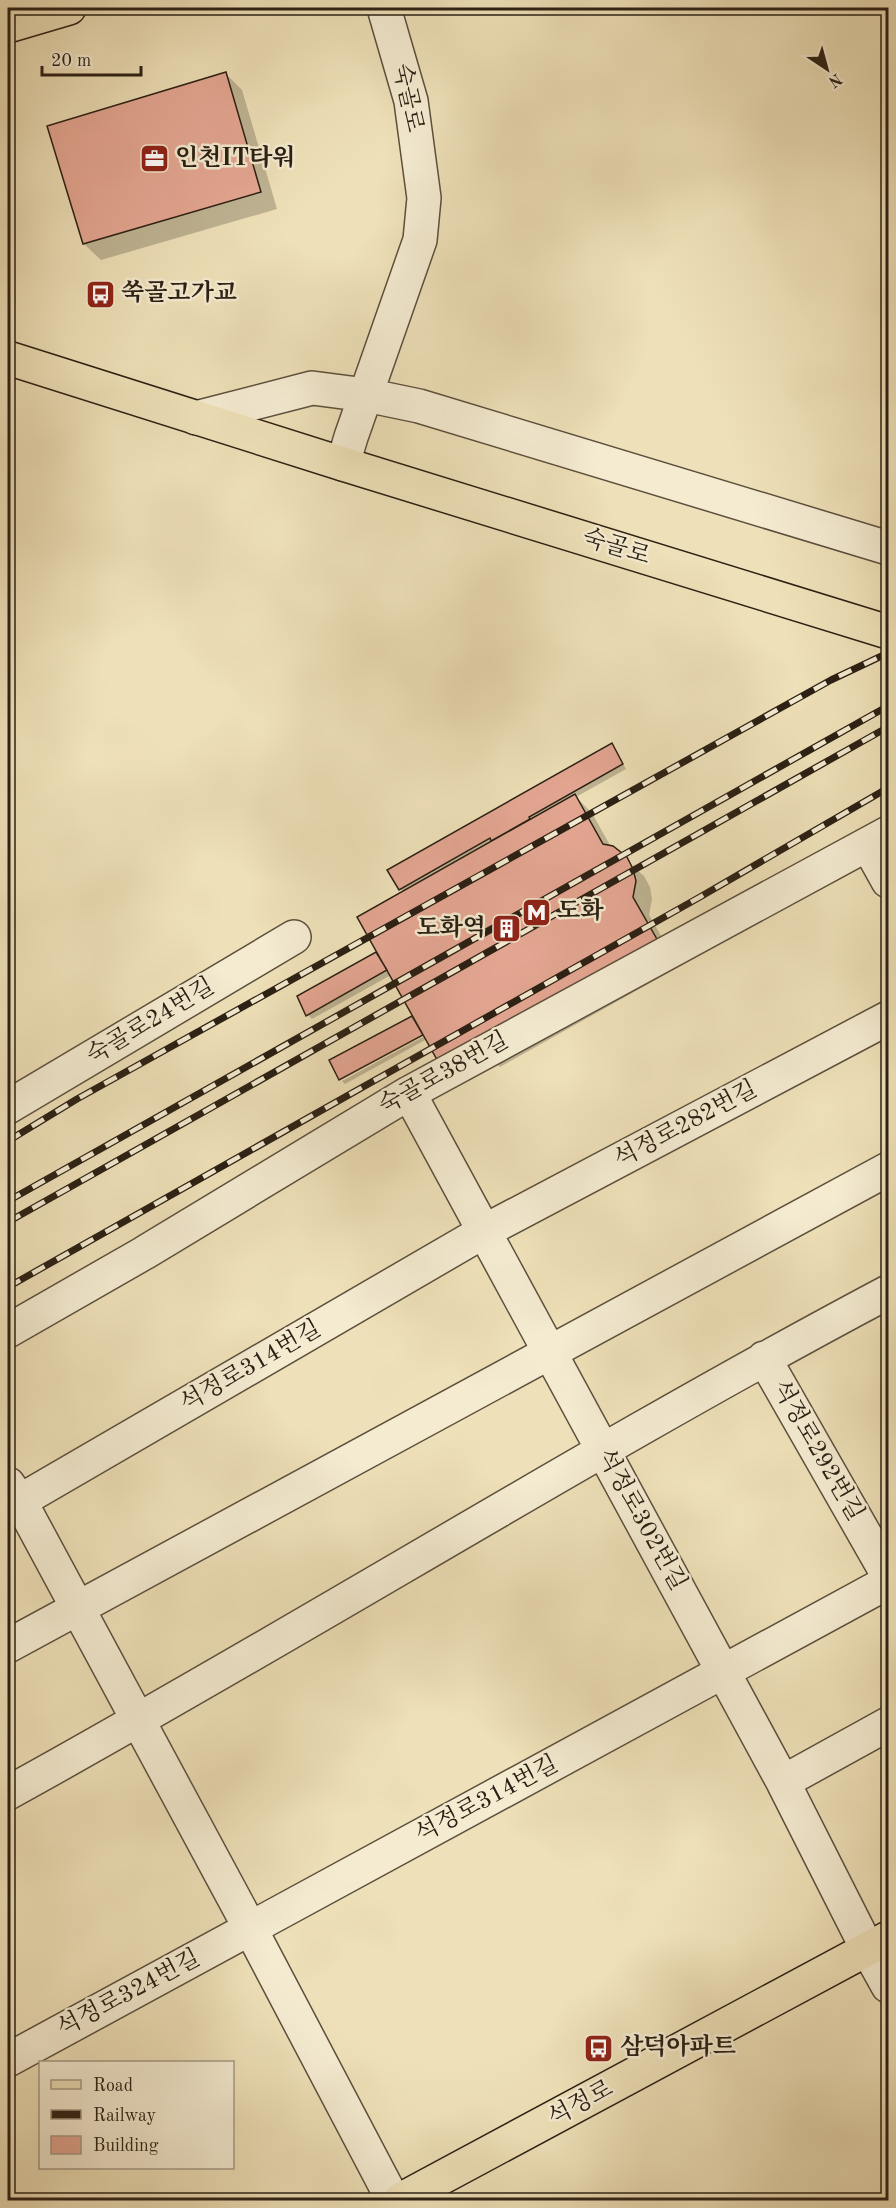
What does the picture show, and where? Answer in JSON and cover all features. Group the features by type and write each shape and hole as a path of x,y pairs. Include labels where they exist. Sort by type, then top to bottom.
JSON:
{"main road":[{"path":"8,26 69,8"},
{"name":"숙골로","path":"8,358 343,465 888,632"},
{"name":"석정로","path":"400,2200 878,1944"}],"lane":[{"name":"숙골로","path":"343,465 420,240 424,198 411,101 384,8"},
{"path":"196,418 312,388 366,395 419,406 888,548"},
{"path":"878,839 888,881"},
{"name":"숙골로38번길","path":"8,1331 144,1253 409,1093 878,839"},
{"name":"숙골로24번길","path":"8,1107 294,937"},
{"name":"석정로282번길","path":"483,1232 888,1018"},
{"name":"석정로302번길","path":"409,1093 783,1782 878,1944 888,1986"},
{"path":"8,1646 888,1169"},
{"name":"석정로314번길","path":"393,2200 78,1608 12,1498 483,1232"},
{"name":"석정로292번길","path":"139,1721 603,1449 764,1358 888,1292"},
{"name":"석정로292번길","path":"764,1358 888,1575"},
{"name":"석정로314번길","path":"250,1928 888,1582"},
{"path":"8,1793 139,1721"},
{"path":"783,1782 888,1724"},
{"name":"석정로324번길","path":"8,2060 250,1928"}],"building":[{"name":"인천IT타워","path":"226,72 261,192 83,244 47,126"},
{"path":"612,743 623,764 491,841 490,838 399,890 387,870"},
{"name":"도화역","path":"575,794 603,844 613,846 627,857 636,881 633,897 658,941 440,1065 357,917"},
{"path":"376,952 387,970 306,1016 297,996"},
{"path":"412,1016 423,1035 339,1080 329,1060"}],"railway":[{"path":"8,1141 77,1099 831,680 888,653"},
{"path":"8,1201 888,706"},
{"path":"8,1222 888,727"},
{"path":"8,1287 700,897 888,788"}],"place":[{"name":"인천IT타워","path":"154,159"},
{"name":"쑥골고가교","path":"100,294"},
{"name":"도화","path":"536,912"},
{"name":"도화역","path":"507,929"},
{"name":"삼덕아파트","path":"599,2048"}]}
